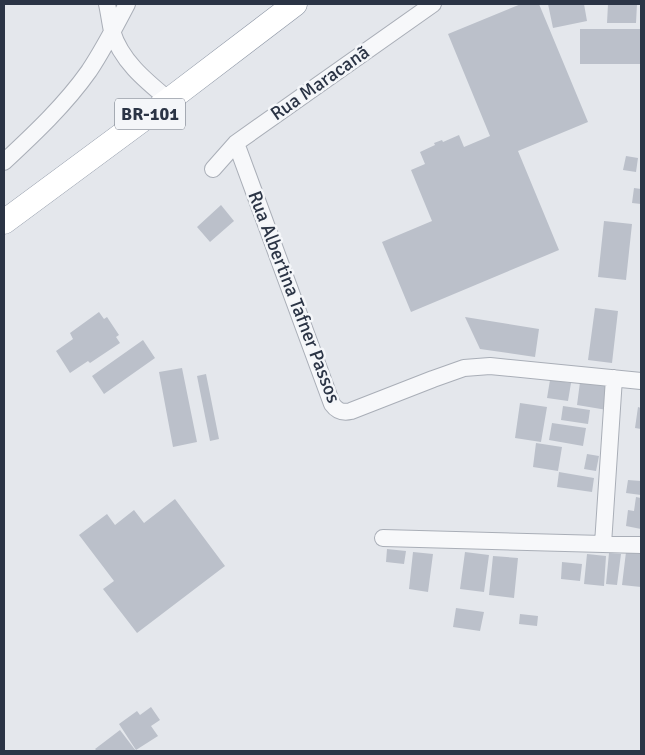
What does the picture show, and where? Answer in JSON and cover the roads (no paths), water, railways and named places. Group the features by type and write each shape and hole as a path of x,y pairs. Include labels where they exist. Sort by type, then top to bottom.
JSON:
{"highway":[{"name":"BR-101","path":"4,222 295,4"}],"street":[{"path":"107,4 113,32 130,64 169,100"},
{"path":"4,162 37,132 62,105 88,72 113,32 127,4"},
{"name":"Rua Maracanã","path":"213,169 236,143 433,4"},
{"name":"Rua Albertina Tafner Passos","path":"236,143 332,404 336,409 351,412 433,379 464,368 476,366 641,381"},
{"path":"603,544 614,378"},
{"path":"383,538 641,545"}]}
